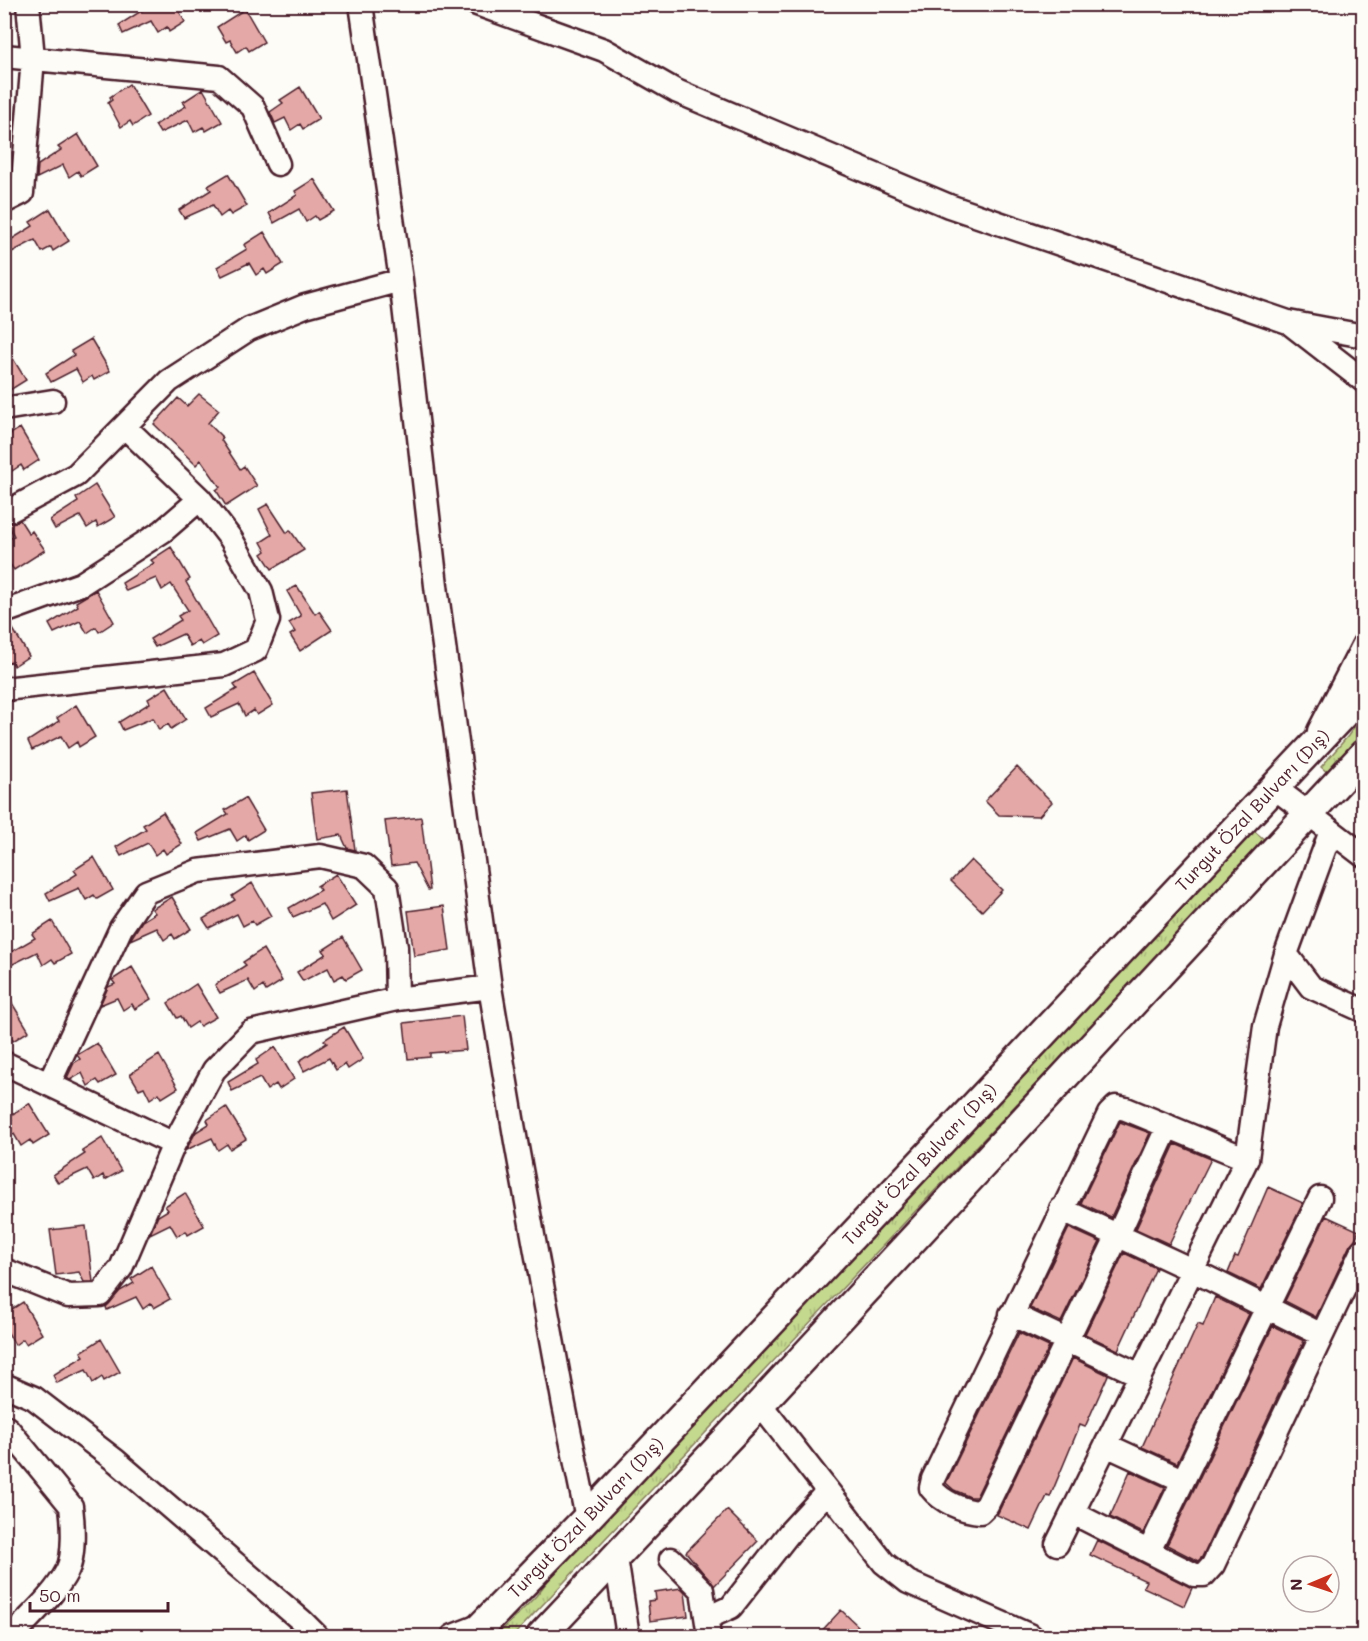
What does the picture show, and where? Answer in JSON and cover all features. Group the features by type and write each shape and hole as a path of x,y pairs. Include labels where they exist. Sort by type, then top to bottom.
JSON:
{"main road":[{"name":"Turgut Özal Bulvarı (Dış)","path":"478,1630 588,1518 1364,692"},
{"path":"541,1636 760,1404 1364,754"}],"street":[{"path":"4,202 22,193 33,58 28,4"},
{"path":"361,4 401,280 437,594 490,987 557,1371 588,1518"},
{"path":"477,4 604,50 676,91 949,206 1288,322 1364,336"},
{"path":"4,57 219,77 253,107 278,164"},
{"path":"4,511 11,510 76,475 169,381 249,329 305,306 401,280"},
{"path":"1288,322 1364,381"},
{"path":"4,409 53,401"},
{"path":"4,689 224,665 256,650 268,620 261,591 231,539 200,499 124,427"},
{"path":"4,612 81,584 163,531 200,499"},
{"path":"1310,750 1364,644"},
{"path":"1275,788 1363,857"},
{"path":"1057,1544 1246,1159 1265,1026 1286,954 1331,831"},
{"path":"49,1084 121,928 146,892 198,871 320,856 364,866 387,888 396,947 397,999"},
{"path":"1286,954 1311,987 1364,1011"},
{"path":"4,1269 68,1296 100,1295 121,1268 174,1144 214,1070 251,1032 397,999 490,987"},
{"path":"4,1063 174,1144"},
{"path":"1168,1126 1118,1235 1065,1340 987,1505 980,1512 970,1512 938,1496 931,1488 933,1479 1061,1209 1109,1114 1116,1107 1126,1108 1246,1159"},
{"path":"1149,1551 1320,1198"},
{"path":"1061,1209 1192,1270 1322,1335"},
{"path":"1073,1513 1195,1575 1204,1575 1213,1565 1362,1251"},
{"path":"1011,1314 1140,1375"},
{"path":"4,1384 34,1398 116,1461 310,1631 330,1636"},
{"path":"760,1404 884,1563 908,1582 1031,1636"},
{"path":"4,1426 70,1506 72,1517 72,1547 68,1570 50,1595 12,1636"},
{"path":"1106,1445 1182,1480"},
{"path":"708,1627 730,1607 790,1532 827,1492"},
{"path":"616,1558 628,1636"},
{"path":"671,1559 702,1590 708,1627"},
{"path":"453,1636 478,1630"}],"green space":[{"path":"1363,714 1363,737 1329,774 1321,767 1348,736"},
{"path":"1252,829 1266,841 513,1636 496,1636 536,1596 567,1556"}],"building":[{"path":"152,4 175,4 185,22 169,32 167,27 158,33 151,21 123,34 119,25"},
{"path":"245,9 264,42 249,51 246,46 237,52 230,40 226,42 217,27"},
{"path":"129,84 148,116 133,126 130,121 121,127 108,103 112,100 110,97"},
{"path":"300,87 319,119 303,129 300,124 291,130 285,118 275,123 270,112 283,103 280,100"},
{"path":"203,89 222,122 206,131 203,127 194,132 188,120 160,133 155,125 186,106 183,102"},
{"path":"78,134 97,166 81,176 78,171 69,177 63,165 37,178 38,165 61,150 58,147"},
{"path":"228,174 247,206 231,215 228,211 220,217 213,205 184,218 179,210 211,190 208,186"},
{"path":"314,179 334,211 318,220 315,216 306,222 299,209 274,223 269,213 297,195 295,191"},
{"path":"50,209 69,241 53,251 51,247 42,252 35,240 10,253 4,244 33,226 30,222"},
{"path":"264,232 283,264 267,274 264,269 256,275 249,263 222,276 217,267 247,249 244,245"},
{"path":"91,339 110,371 94,380 92,376 83,382 76,369 51,382 46,373 74,355 71,351"},
{"path":"4,344 26,380 10,390 4,380"},
{"path":"199,394 219,410 208,423 223,438 221,440 240,469 244,466 257,486 226,506 216,490 220,487 201,460 196,465 154,424 178,398 187,406"},
{"path":"20,428 39,460 24,470 21,465 12,471 4,457 4,438"},
{"path":"95,485 115,517 98,527 96,522 87,528 80,516 55,529 50,520 78,502 76,498"},
{"path":"268,504 287,533 290,530 304,550 272,569 262,554 266,551 261,542 272,535 259,509"},
{"path":"20,520 29,534 32,531 45,550 14,570 4,556 4,542 14,536 8,524"},
{"path":"171,547 190,579 186,582 217,636 202,645 199,641 190,646 183,634 155,647 150,639 181,620 178,616 188,610 171,584 162,590 156,578 126,591 122,583 154,563 151,560"},
{"path":"297,586 315,614 319,611 332,630 300,651 290,635 295,632 289,623 301,616 287,591"},
{"path":"96,590 114,622 99,632 96,627 87,633 80,621 54,633 49,624 78,606 76,602"},
{"path":"10,624 29,656 14,666 11,661 4,665 4,625"},
{"path":"254,673 273,705 257,715 254,710 245,716 239,704 211,717 206,708 237,689 234,685"},
{"path":"167,687 186,719 171,729 168,724 159,730 153,718 123,730 119,722 150,703 148,699"},
{"path":"76,705 95,737 79,747 77,742 68,748 61,736 32,750 28,741 59,721 57,718"},
{"path":"1017,767 1052,802 1039,816 999,815 985,801"},
{"path":"347,789 355,850 347,848 341,835 317,839 314,817 311,793"},
{"path":"245,798 264,830 248,840 246,835 237,841 230,829 201,841 197,833 228,814 225,810"},
{"path":"163,812 182,844 166,854 163,849 155,855 148,843 121,856 116,847 146,829 143,825"},
{"path":"421,817 430,890 414,863 391,866 385,821"},
{"path":"94,857 113,890 97,899 94,895 86,900 79,888 50,901 46,893 77,874 74,870"},
{"path":"971,860 1002,890 982,911 951,881"},
{"path":"336,874 356,905 331,921 322,904 293,917 289,908 320,890 317,886"},
{"path":"252,883 271,916 255,925 252,921 243,926 237,914 209,928 203,919 235,900 232,896"},
{"path":"172,897 191,929 175,939 172,934 164,940 157,928 130,940 142,921 155,913 152,909"},
{"path":"444,906 450,950 414,956 408,911"},
{"path":"52,921 71,954 55,963 52,959 43,965 37,952 9,966 4,956 35,938 32,934"},
{"path":"343,937 362,970 346,979 343,975 334,980 328,968 303,981 297,972 326,954 323,950"},
{"path":"263,949 282,981 266,991 263,986 255,992 248,980 220,993 215,985 246,965 243,962"},
{"path":"132,967 151,999 135,1009 132,1004 123,1010 117,998 100,1005 108,987 115,984 112,980"},
{"path":"196,984 216,1017 200,1026 197,1022 188,1028 181,1016 177,1018 168,1003"},
{"path":"4,990 29,1031 13,1041 10,1036 4,1040"},
{"path":"462,1016 466,1050 430,1053 430,1057 408,1059 404,1023"},
{"path":"344,1027 363,1059 348,1069 345,1064 336,1070 329,1058 304,1071 299,1061 327,1043 324,1040"},
{"path":"97,1043 116,1075 100,1084 97,1080 88,1086 82,1073 70,1080 67,1078 74,1063 80,1059 77,1055"},
{"path":"275,1047 294,1079 279,1089 276,1084 267,1090 260,1078 232,1091 228,1082 258,1064 256,1060"},
{"path":"159,1055 178,1088 162,1098 159,1093 150,1099 144,1087 139,1089 130,1074"},
{"path":"29,1103 49,1135 33,1145 30,1140 21,1146 14,1134 4,1139 4,1125 12,1120 10,1116"},
{"path":"226,1107 246,1139 230,1149 227,1144 218,1150 212,1138 186,1150 196,1132 209,1124 207,1120"},
{"path":"1120,1122 1150,1133 1111,1217 1081,1203"},
{"path":"102,1138 121,1171 105,1180 103,1175 94,1181 87,1169 58,1183 53,1175 85,1154 82,1151"},
{"path":"1175,1144 1211,1159 1169,1244 1136,1229"},
{"path":"1268,1187 1303,1203 1261,1289 1228,1273 1235,1256 1238,1257"},
{"path":"185,1193 204,1226 188,1235 186,1231 177,1236 170,1224 150,1234 158,1216 168,1210 165,1206"},
{"path":"1326,1216 1359,1231 1316,1317 1285,1301"},
{"path":"86,1226 93,1282 84,1282 79,1272 56,1275 50,1230"},
{"path":"1069,1228 1100,1242 1061,1322 1030,1308"},
{"path":"1124,1253 1156,1268 1118,1350 1085,1334"},
{"path":"151,1266 170,1299 154,1308 151,1303 143,1309 136,1297 107,1310 106,1307 120,1291 134,1283 131,1279"},
{"path":"1215,1297 1249,1314 1177,1463 1142,1447 1198,1324 1203,1326"},
{"path":"23,1302 42,1334 26,1344 23,1339 15,1345 4,1326 4,1314"},
{"path":"1273,1326 1304,1341 1202,1557 1198,1561 1167,1545"},
{"path":"1019,1333 1049,1347 976,1497 970,1497 954,1490 946,1483"},
{"path":"101,1339 120,1372 104,1381 102,1377 93,1383 86,1370 57,1383 53,1375 84,1356 81,1352"},
{"path":"1073,1358 1108,1375 1085,1427 1080,1425 1050,1497 1047,1496 1031,1530 997,1515"},
{"path":"1130,1471 1165,1487 1143,1533 1110,1517"},
{"path":"727,1510 758,1541 714,1586 686,1552"},
{"path":"1097,1540 1192,1588 1184,1606 1143,1587 1146,1581 1090,1555"},
{"path":"681,1588 685,1592 688,1616 650,1621 648,1601 656,1600 655,1592"},
{"path":"841,1610 858,1626 848,1636 817,1636"}]}
